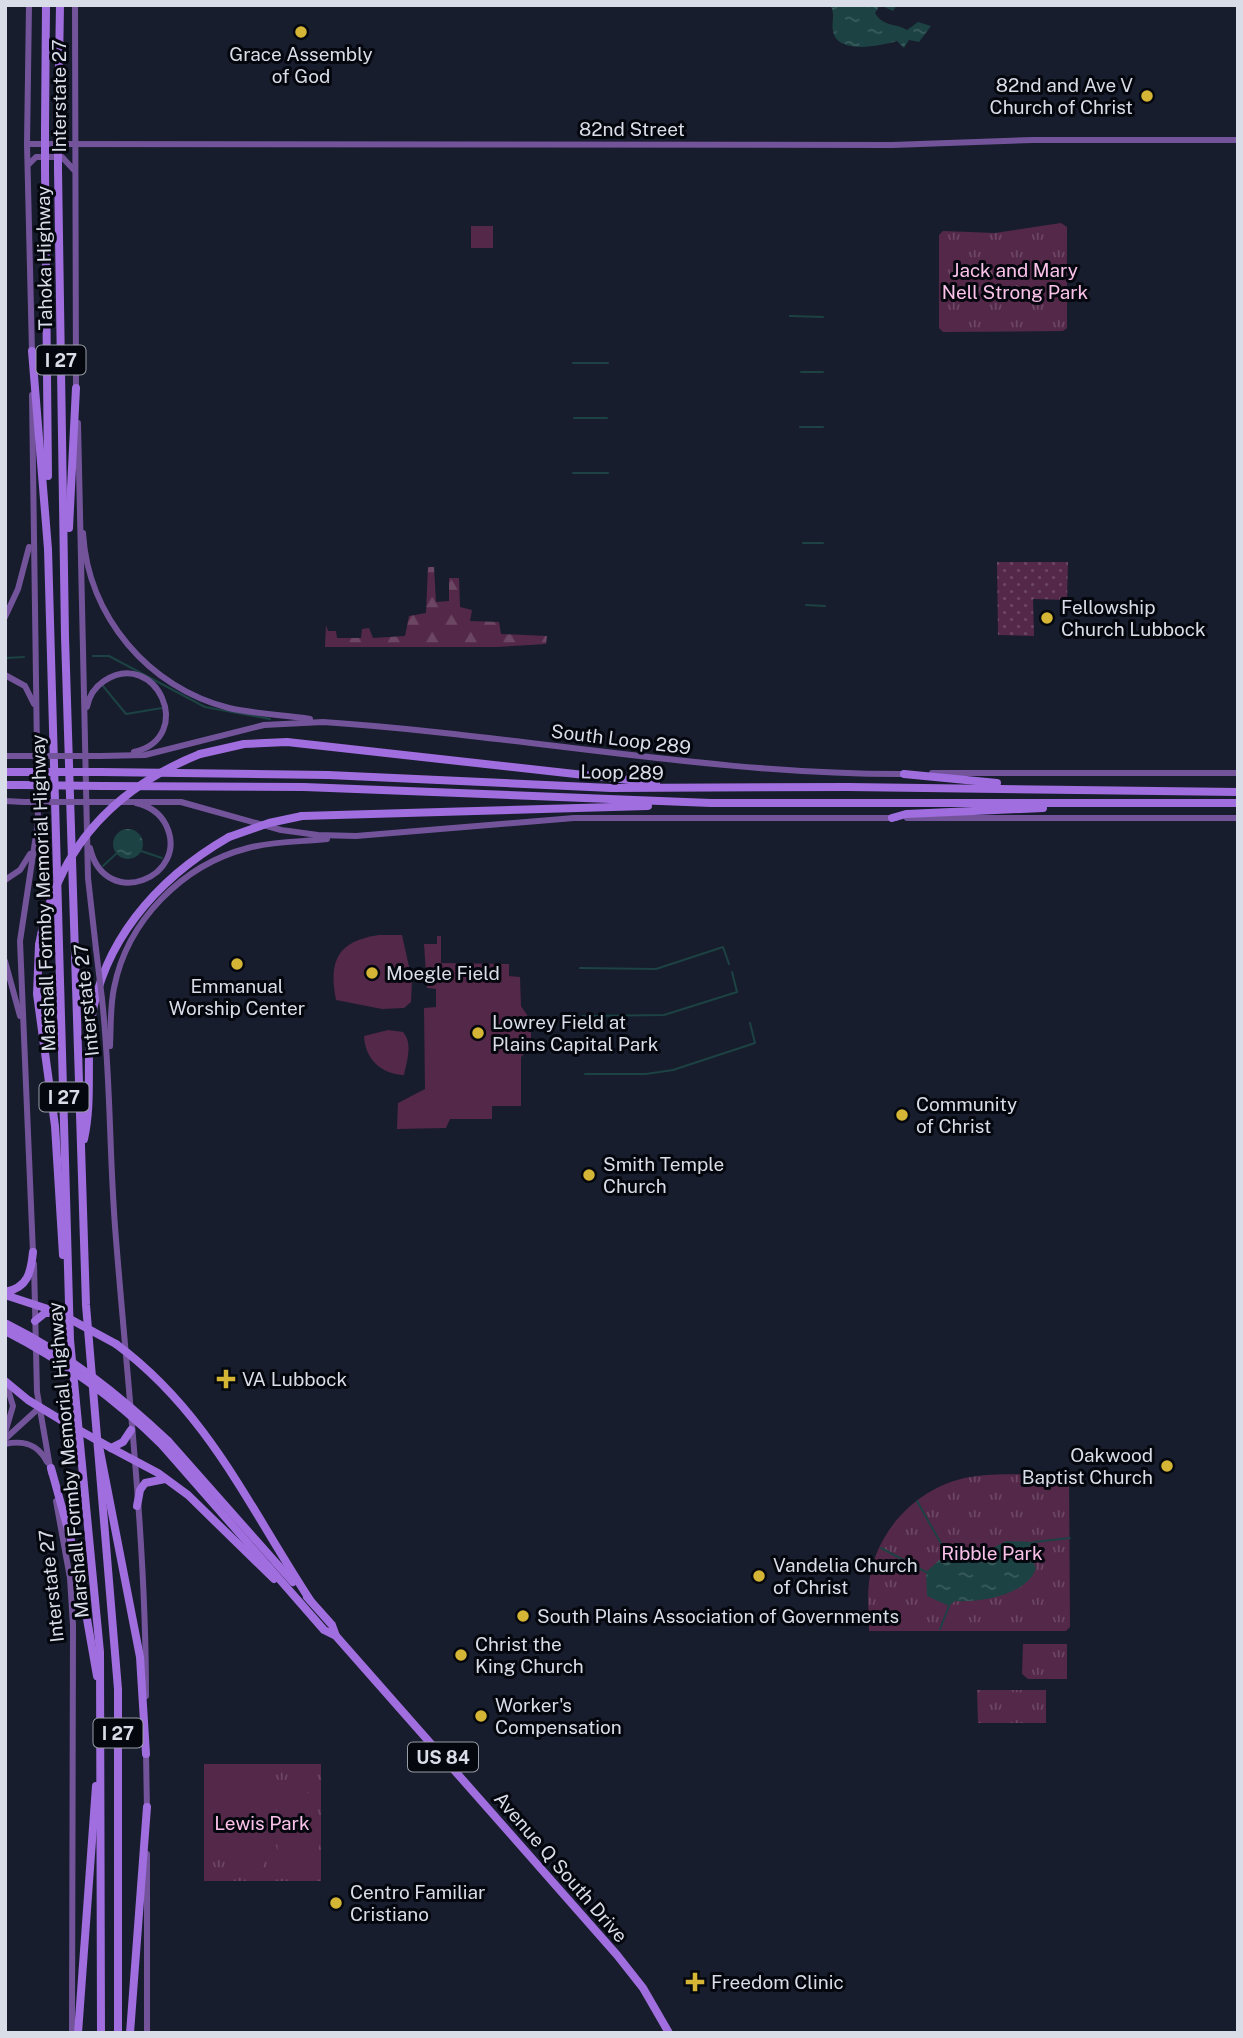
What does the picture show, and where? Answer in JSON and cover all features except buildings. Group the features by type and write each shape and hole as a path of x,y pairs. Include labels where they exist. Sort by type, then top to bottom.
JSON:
{"highway":[{"name":"Tahoka Highway","path":"46,5 48,549"},
{"name":"Tahoka Highway","path":"60,5 58,169 65,551"},
{"path":"32,351 48,549"},
{"path":"65,551 69,538 76,388"},
{"name":"Marshall Formby Memorial Highway","path":"48,549 70,1340 98,1619 102,1708 101,2033"},
{"name":"Marshall Formby Memorial Highway","path":"65,551 87,1317 118,1689 118,2033"},
{"path":"70,1340 55,1126 38,1001 39,944 54,888 82,838 120,799 142,782 200,754 244,744 287,742 602,778 715,788"},
{"name":"Loop 289","path":"5,772 328,775 611,788 1236,791"},
{"path":"904,774 1038,788"},
{"name":"Loop 289","path":"5,785 304,787 711,803 1238,803"},
{"path":"82,1149 87,1127 92,1018 104,971 126,930 149,898 182,867 229,837 269,823 302,816 697,806 711,803"},
{"path":"892,817 906,814 1135,803"},
{"path":"5,1294 18,1288 26,1280 33,1252"},
{"path":"5,1294 57,1312 116,1344 170,1390 206,1433 310,1600"},
{"path":"35,1321 46,1313 57,1312"},
{"name":"US 84","path":"6,1326 80,1366 122,1397 166,1444"},
{"path":"5,1381 40,1408 168,1479 198,1503 313,1618"},
{"path":"111,1448 123,1443 131,1430"},
{"path":"95,1435 103,1454 139,1657 146,1754"},
{"name":"Avenue Q South Drive","path":"166,1444 310,1600 332,1625 336,1636 617,1955 643,1988 669,2033"},
{"name":"Avenue Q South Drive","path":"166,1444 313,1618 324,1630 336,1636"},
{"path":"51,1468 78,1562 102,1708"},
{"path":"136,1506 138,1494 145,1483 156,1478 168,1479"},
{"path":"78,2033 102,1724"},
{"path":"130,2033 147,1807"}],"main road":[{"name":"Interstate 27","path":"29,5 27,169 38,822 20,929 40,1408 67,1556 73,1625 72,2033"},
{"name":"Interstate 27","path":"75,5 76,388 87,824 96,949 109,1069 113,1206 146,1646 147,2033"},
{"name":"82nd Street","path":"27,144 899,145 1033,140 1238,140"},
{"path":"27,169 34,158 54,156 67,159 75,172"},
{"path":"5,617 18,589 28,554 33,485"},
{"path":"80,515 88,567 102,607 125,642 153,670 186,692 229,708 346,723"},
{"path":"84,719 90,695 107,678 134,674 155,685 166,708 161,735 146,749 117,756"},
{"path":"5,675 20,682 31,696 37,731"},
{"name":"South Loop 289","path":"5,756 145,755 264,725 303,722 346,723 734,768 904,774 1238,774"},
{"path":"87,824 93,859 102,872 127,883 148,878 167,859 168,831 156,812 127,801"},
{"path":"5,802 181,802 281,830 356,836"},
{"path":"109,1069 111,1014 117,973 142,923 173,887 212,862 245,849 356,836 573,818 1238,818"},
{"path":"5,880 26,862 38,822"},
{"path":"5,961 18,1003 28,1094"},
{"path":"5,1381 13,1406 5,1433"},
{"path":"5,1442 40,1408"},
{"path":"5,1442 33,1445 43,1454 51,1468"}],"green space":[{"name":"Jack and Mary Nell Strong Park","path":"1061,223 1067,227 1067,328 1063,331 943,332 939,328 939,235 943,231 995,233"},
{"path":"471,226 493,226 493,248 471,248"},
{"path":"997,562 1068,562 1067,600 1033,599 1034,636 998,635"},
{"path":"428,567 434,567 436,602 449,601 449,578 459,578 460,607 472,610 470,621 499,622 501,634 547,636 546,644 496,647 325,647 326,625 328,631 336,631 337,638 361,638 362,629 369,628 373,638 405,636 409,616 426,613"},
{"name":"Moegle Field","path":"379,935 402,935 412,980 411,1002 404,1008 382,1009 336,1000 334,974 339,955 354,942"},
{"name":"Lowrey Field at Plains Capital Park","path":"437,936 441,936 441,963 509,964 509,976 520,977 521,1006 531,1021 531,1046 521,1057 521,1106 492,1106 492,1119 450,1119 446,1128 397,1129 398,1103 425,1089 424,1008 436,1007 436,989 427,988 424,944 437,944"},
{"path":"388,1030 403,1032 408,1041 404,1075 388,1072 376,1064 367,1052 364,1036"},
{"name":"Ribble Park","path":"1069,1475 1070,1627 1066,1631 869,1631 868,1588 873,1562 892,1526 921,1498 957,1480 977,1476"},
{"path":"1023,1644 1067,1644 1067,1679 1028,1679 1022,1674"},
{"path":"977,1690 1046,1690 1046,1723 978,1723"},
{"name":"Lewis Park","path":"204,1764 321,1764 321,1881 204,1881"},
{"path":"238,1767 262,1767 268,1791 268,1821 262,1828 231,1828 207,1822 212,1789 222,1777"},
{"path":"279,1781 302,1788 313,1798 319,1821 281,1825 276,1820"},
{"path":"261,1835 266,1840 262,1879 245,1876 233,1867 225,1855 221,1839"},
{"path":"281,1835 320,1837 317,1854 309,1867 297,1875 280,1879 277,1840"}],"water":[{"path":"830,5 880,5 875,13 886,23 907,30 918,22 931,26 919,42 909,40 904,48 897,41 880,45 851,46 836,39"},
{"path":"880,5 897,5 893,11"},
{"path":"128,829 134,830 142,838 142,850 134,858 128,859 122,858 114,850 113,844 114,838 122,830"},
{"path":"1006,1541 1034,1542 1028,1548 1036,1568 1023,1585 989,1599 955,1601 949,1606 927,1596 926,1572 945,1555 959,1552 983,1553"}],"waterway":[{"path":"790,316 823,317"},
{"path":"573,363 608,363"},
{"path":"801,372 823,372"},
{"path":"574,418 607,418"},
{"path":"800,427 823,427"},
{"path":"573,473 608,473"},
{"path":"803,543 823,543"},
{"path":"806,605 825,606"},
{"path":"93,656 109,656 205,707 270,719"},
{"path":"5,658 24,657"},
{"path":"103,686 126,714 162,708"},
{"path":"141,851 162,858"},
{"path":"103,866 117,853"},
{"path":"580,968 656,969 723,947 729,964"},
{"path":"583,1016 664,1015 737,992 732,972"},
{"path":"585,1074 646,1074 673,1070 755,1043 750,1023"},
{"path":"917,1501 947,1554"},
{"path":"1034,1542 1070,1538"},
{"path":"881,1548 926,1572"},
{"path":"940,1629 949,1606"}],"place":[{"name":"Grace Assembly of God","path":"301,32"},
{"name":"82nd and Ave V Church of Christ","path":"1147,96"},
{"name":"Fellowship Church Lubbock","path":"1047,618"},
{"name":"Emmanual Worship Center","path":"237,964"},
{"name":"Moegle Field","path":"372,973"},
{"name":"Lowrey Field at Plains Capital Park","path":"478,1033"},
{"name":"Community of Christ","path":"902,1115"},
{"name":"Smith Temple Church","path":"589,1175"},
{"name":"VA Lubbock","path":"226,1379"},
{"name":"Oakwood Baptist Church","path":"1167,1466"},
{"name":"Vandelia Church of Christ","path":"759,1576"},
{"name":"South Plains Association of Governments","path":"523,1616"},
{"name":"Christ the King Church","path":"461,1655"},
{"name":"Worker's Compensation","path":"481,1716"},
{"name":"Centro Familiar Cristiano","path":"336,1903"},
{"name":"Freedom Clinic","path":"695,1982"}]}
